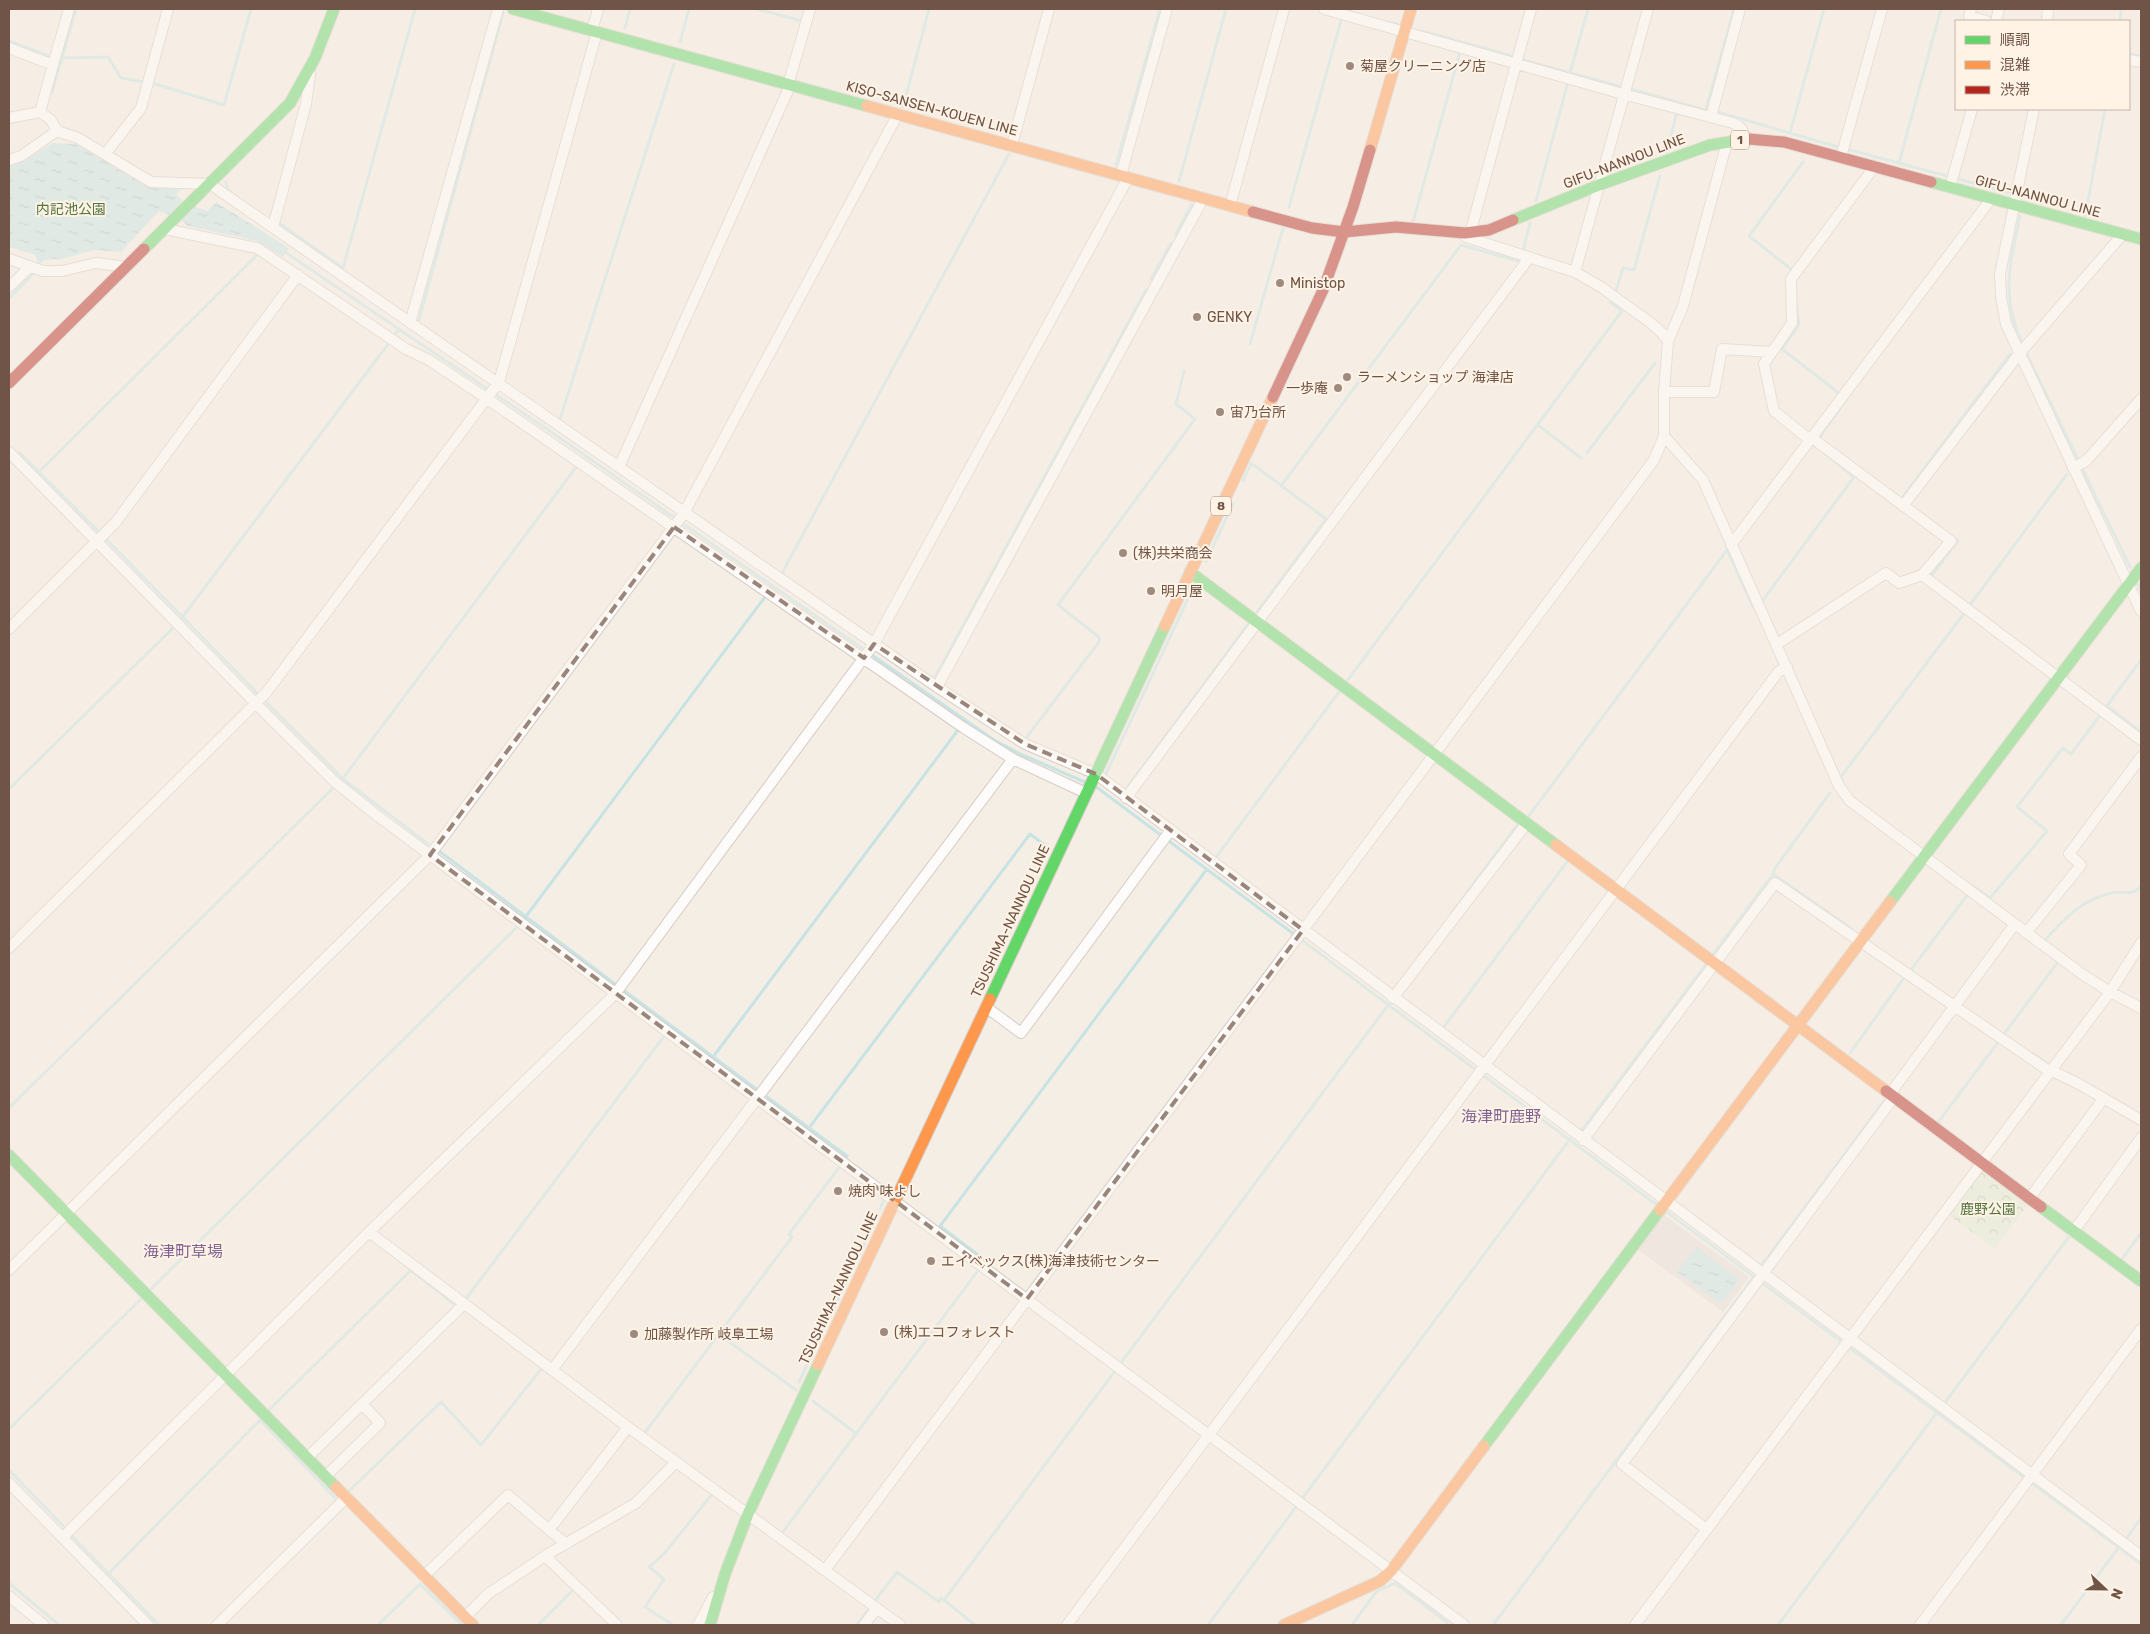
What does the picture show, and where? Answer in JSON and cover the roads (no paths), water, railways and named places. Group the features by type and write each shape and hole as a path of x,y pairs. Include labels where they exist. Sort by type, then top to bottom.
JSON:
{"street":[{"path":"40,112 69,9"},
{"path":"106,153 141,108 168,9"},
{"path":"9,383 290,103 312,68 323,44 334,9"},
{"path":"410,323 498,9"},
{"name":"KISO-SANSEN-KOUEN LINE","path":"512,9 1318,230 1344,232"},
{"path":"9,948 257,703 497,384 594,32 598,9"},
{"path":"619,467 789,86 810,9"},
{"path":"1012,145 1049,9"},
{"path":"63,1537 369,1232 615,994 864,658 873,645 1124,177 1167,9"},
{"path":"1230,206 1284,9"},
{"path":"1324,9 1623,94 1711,117 1740,127 1744,133 1744,139"},
{"path":"1344,232 1411,9"},
{"path":"1531,9 1466,235 1575,272 1601,287 1651,323 1668,341"},
{"path":"1575,272 1648,9"},
{"path":"1711,117 1740,9"},
{"path":"1841,157 1882,9"},
{"path":"1971,9 1969,16 1983,20"},
{"path":"9,48 53,65"},
{"path":"273,227 306,104 312,68"},
{"path":"1950,187 1972,110"},
{"path":"2034,110 2000,274 2001,298 2006,324 2141,611"},
{"path":"9,118 40,112 51,120 56,131 78,138 106,153 151,182 210,184 873,645 1025,744 1095,776 1300,934 1394,998 1482,1071 1580,1137 1663,1205 1759,1278 2030,1478 2141,1556"},
{"path":"9,1270 430,854 684,514 898,114"},
{"path":"9,160 21,156 56,131"},
{"name":"GIFU-NANNOU LINE","path":"1344,232 1371,228 1402,227 1444,234 1466,235 1505,225 1598,186 1677,156 1744,139 1784,142 2141,239"},
{"path":"825,1570 1654,460 1664,436 1664,392 1668,341 1683,306 1727,142"},
{"path":"1777,644 1886,573 1899,583 1922,575 1951,541 1774,411 1764,364 1792,323 1791,279 1875,166"},
{"path":"937,687 1204,199"},
{"path":"1731,545 1991,199"},
{"path":"165,229 257,248 406,349 430,360 487,398 964,728 1013,759 1087,791"},
{"name":"TSUSHIMA-NANNOU LINE","path":"710,1625 725,1574 748,1514 1323,290 1344,232"},
{"path":"1903,506 2019,354 2123,234"},
{"path":"1126,798 1520,270 1527,257"},
{"path":"9,259 43,271 62,271 96,263 127,267"},
{"path":"9,287 30,267"},
{"path":"9,629 116,522 298,275"},
{"path":"1664,392 1714,392 1722,348 1772,352"},
{"path":"2073,468 2086,461 2141,398"},
{"path":"1664,436 1703,480 1839,786 1850,801 2026,933 2110,992 2141,1008"},
{"path":"9,452 335,782 615,994 1391,1570 1458,1623"},
{"path":"1284,1625 1380,1581 1391,1570 2058,676 2141,568"},
{"path":"1190,572 2141,1281"},
{"path":"1922,575 2141,740"},
{"path":"1067,1625 1779,671 1787,667"},
{"path":"2026,933 2081,865 2069,854 2141,757"},
{"path":"552,1370 1013,759"},
{"path":"1394,998 1526,823"},
{"path":"986,1007 1020,1033 1169,832"},
{"path":"1580,1137 1711,961 1775,883 1956,1003 2049,1071 2104,1098 2141,1120"},
{"path":"1706,1529 1622,1464 2015,924"},
{"path":"1635,1625 2110,992 2141,943"},
{"path":"2029,1198 2104,1098"},
{"path":"2073,1232 2141,1138"},
{"path":"9,1155 469,1621 488,1594 545,1556 636,1503 676,1462"},
{"path":"369,1232 628,1427 900,1625"},
{"path":"308,1457 464,1304"},
{"path":"1920,1625 2141,1329"},
{"path":"326,1476 380,1423 362,1404"},
{"path":"549,1530 628,1427"},
{"path":"9,1483 148,1625"},
{"path":"424,1576 508,1495 566,1544"},
{"path":"217,1625 347,1497"},
{"path":"545,1556 617,1625"},
{"path":"698,1625 725,1574"},
{"path":"9,1596 44,1625"},
{"path":"864,1625 877,1608"}],"water":[{"name":"内記池公園","path":"53,143 76,144 148,187 184,187 176,194 184,203 207,211 216,202 289,248 283,257 257,241 187,226 182,220 159,211 121,252 94,250 62,259 45,260 42,262 36,260 36,255 9,247 9,166 23,161"},
{"path":"1696,1247 1738,1278 1738,1282 1723,1302 1719,1303 1677,1272"}],"waterway":[{"path":"52,92 76,9"},
{"path":"152,83 224,105 251,9"},
{"path":"279,223 343,268 415,9"},
{"path":"625,28 630,9"},
{"path":"680,42 689,9"},
{"path":"757,9 802,21"},
{"path":"903,107 929,9"},
{"path":"1116,165 1160,9"},
{"path":"1179,181 1226,9"},
{"path":"1570,73 1588,9"},
{"path":"1631,89 1705,110 1734,9"},
{"path":"1790,133 1824,9"},
{"path":"1899,163 1941,9"},
{"path":"2120,20 2121,9"},
{"path":"419,320 503,13"},
{"path":"1289,207 1342,17"},
{"path":"1388,22 1399,25"},
{"path":"1422,31 1512,56"},
{"path":"9,41 51,57"},
{"path":"1413,222 1460,52"},
{"path":"2130,54 2141,56"},
{"path":"60,58 108,57 121,78 144,82"},
{"path":"1523,60 1619,86"},
{"path":"560,419 674,64"},
{"path":"1536,201 1568,82"},
{"path":"2085,217 2105,110"},
{"path":"1667,152 1677,112"},
{"path":"1718,112 1838,147"},
{"path":"1850,150 1947,176"},
{"path":"782,573 1009,154"},
{"path":"1791,269 1749,236 1803,162"},
{"path":"1616,291 1623,268 1634,270 1660,176"},
{"path":"1958,179 2010,193"},
{"path":"226,182 228,190 231,192"},
{"path":"1176,234 1192,204"},
{"path":"2020,216 2010,266 2009,296 2011,312 2023,345"},
{"path":"1523,250 1530,223"},
{"path":"1250,344 1283,228"},
{"path":"1151,279 1171,243"},
{"path":"1281,486 1461,245 1518,261"},
{"path":"282,250 551,432 994,740 1018,753 1087,783"},
{"path":"39,472 257,255"},
{"path":"9,298 33,274 41,259"},
{"path":"934,679 1146,290"},
{"path":"1347,681 1622,311 1610,302 1612,300"},
{"path":"1796,300 1799,325 1782,349 1840,394"},
{"path":"394,335 399,329"},
{"path":"181,619 389,343"},
{"path":"2025,351 2079,461"},
{"path":"1902,498 2010,354"},
{"path":"1587,453 1655,363"},
{"path":"1026,738 1099,642 1099,637 1058,605 1195,419 1176,404 1184,371"},
{"path":"1819,438 1847,399"},
{"path":"1538,425 1581,458"},
{"path":"1763,600 1854,477 1814,444"},
{"path":"19,455 20,453 100,533"},
{"path":"1243,481 1251,463 1326,519 1257,612"},
{"path":"341,781 577,466"},
{"path":"2081,466 2130,567"},
{"path":"1968,604 1970,605 2067,474"},
{"path":"1206,561 1233,504"},
{"path":"105,538 258,694"},
{"path":"1933,578 1931,576 1958,541 1954,538"},
{"path":"1528,817 1727,550 1753,607"},
{"path":"2138,584 2141,590"},
{"path":"1105,776 1193,588"},
{"path":"524,919 765,597"},
{"path":"1840,778 1965,612"},
{"path":"1124,792 1249,623"},
{"path":"9,789 175,626"},
{"path":"2106,707 2141,660"},
{"path":"1214,860 1339,692"},
{"path":"264,700 343,779 428,844"},
{"path":"2107,706 2141,732"},
{"path":"1972,888 1973,886 1990,898 2047,831 2017,807 2063,748 2071,754 2101,714"},
{"path":"713,1057 958,730"},
{"path":"1095,786 1657,1205"},
{"path":"9,1108 334,787"},
{"path":"1773,874 1775,868 1830,793"},
{"path":"1451,914 1518,824"},
{"path":"809,1128 1030,834 1050,849"},
{"path":"439,851 615,984"},
{"path":"1443,1028 1567,862"},
{"path":"986,1261 940,1226 1207,869"},
{"path":"1712,956 1773,874 1852,929"},
{"path":"2046,943 2044,941 2059,925 2083,905 2101,896 2116,892 2130,893 2141,887"},
{"path":"1910,971 1968,894"},
{"path":"151,1289 518,926"},
{"path":"2004,1034 2058,962"},
{"path":"1579,1134 1707,963"},
{"path":"1850,1053 1904,978"},
{"path":"622,989 759,1091"},
{"path":"1120,1364 1389,1004"},
{"path":"465,1300 665,1035"},
{"path":"1939,1121 1999,1041"},
{"path":"2032,1053 2048,1064"},
{"path":"767,1097 847,1156 845,1158"},
{"path":"1761,1266 1885,1100"},
{"path":"1301,1500 1570,1139"},
{"path":"646,1431 792,1237 789,1234 841,1165"},
{"path":"880,1209 884,1200"},
{"path":"1664,1210 2141,1564"},
{"path":"858,1257 874,1223"},
{"path":"2122,1259 2141,1233"},
{"path":"1943,1405 2068,1238"},
{"path":"831,1314 854,1265"},
{"path":"782,1533 980,1268"},
{"path":"269,1410 411,1270 454,1304 458,1303"},
{"path":"1493,1625 1754,1277"},
{"path":"9,1429 142,1298"},
{"path":"799,1382 823,1330"},
{"path":"724,1338 796,1390"},
{"path":"349,1491 441,1402 481,1445 542,1368"},
{"path":"874,1602 897,1572 939,1602 941,1598 944,1600 1115,1371"},
{"path":"813,1401 857,1434"},
{"path":"1778,1625 1938,1411"},
{"path":"109,1573 260,1420 335,1498"},
{"path":"9,1470 65,1528"},
{"path":"673,1625 645,1607 664,1579 649,1567 663,1555 713,1493"},
{"path":"1208,1625 1296,1507"},
{"path":"2126,1539 2141,1518"},
{"path":"70,1534 159,1625"},
{"path":"2061,1625 2119,1547"},
{"path":"9,1583 59,1625"},
{"path":"1352,1625 1376,1592 1395,1583 1448,1623"},
{"path":"378,1625 420,1584 462,1625"},
{"path":"538,1625 574,1589"},
{"path":"944,1600 975,1625"},
{"path":"857,1625 868,1610"}],"place":[{"name":"菊屋クリーニング店","path":"1350,66"},
{"name":"Ministop","path":"1280,283"},
{"name":"GENKY","path":"1197,317"},
{"name":"ラーメンショップ 海津店","path":"1347,377"},
{"name":"一歩庵","path":"1338,388"},
{"name":"宙乃台所","path":"1220,412"},
{"name":"(株)共栄商会","path":"1123,553"},
{"name":"明月屋","path":"1151,591"},
{"name":"焼肉 味よし","path":"838,1191"},
{"name":"エイベックス(株)海津技術センター","path":"931,1261"},
{"name":"(株)エコフォレスト","path":"884,1332"},
{"name":"加藤製作所 岐阜工場","path":"634,1334"}],"district":[{"name":"海津町鹿野","path":"1501,1116"},
{"name":"海津町草場","path":"183,1251"}],"park label":[{"name":"鹿野公園","path":"1988,1209"}]}
